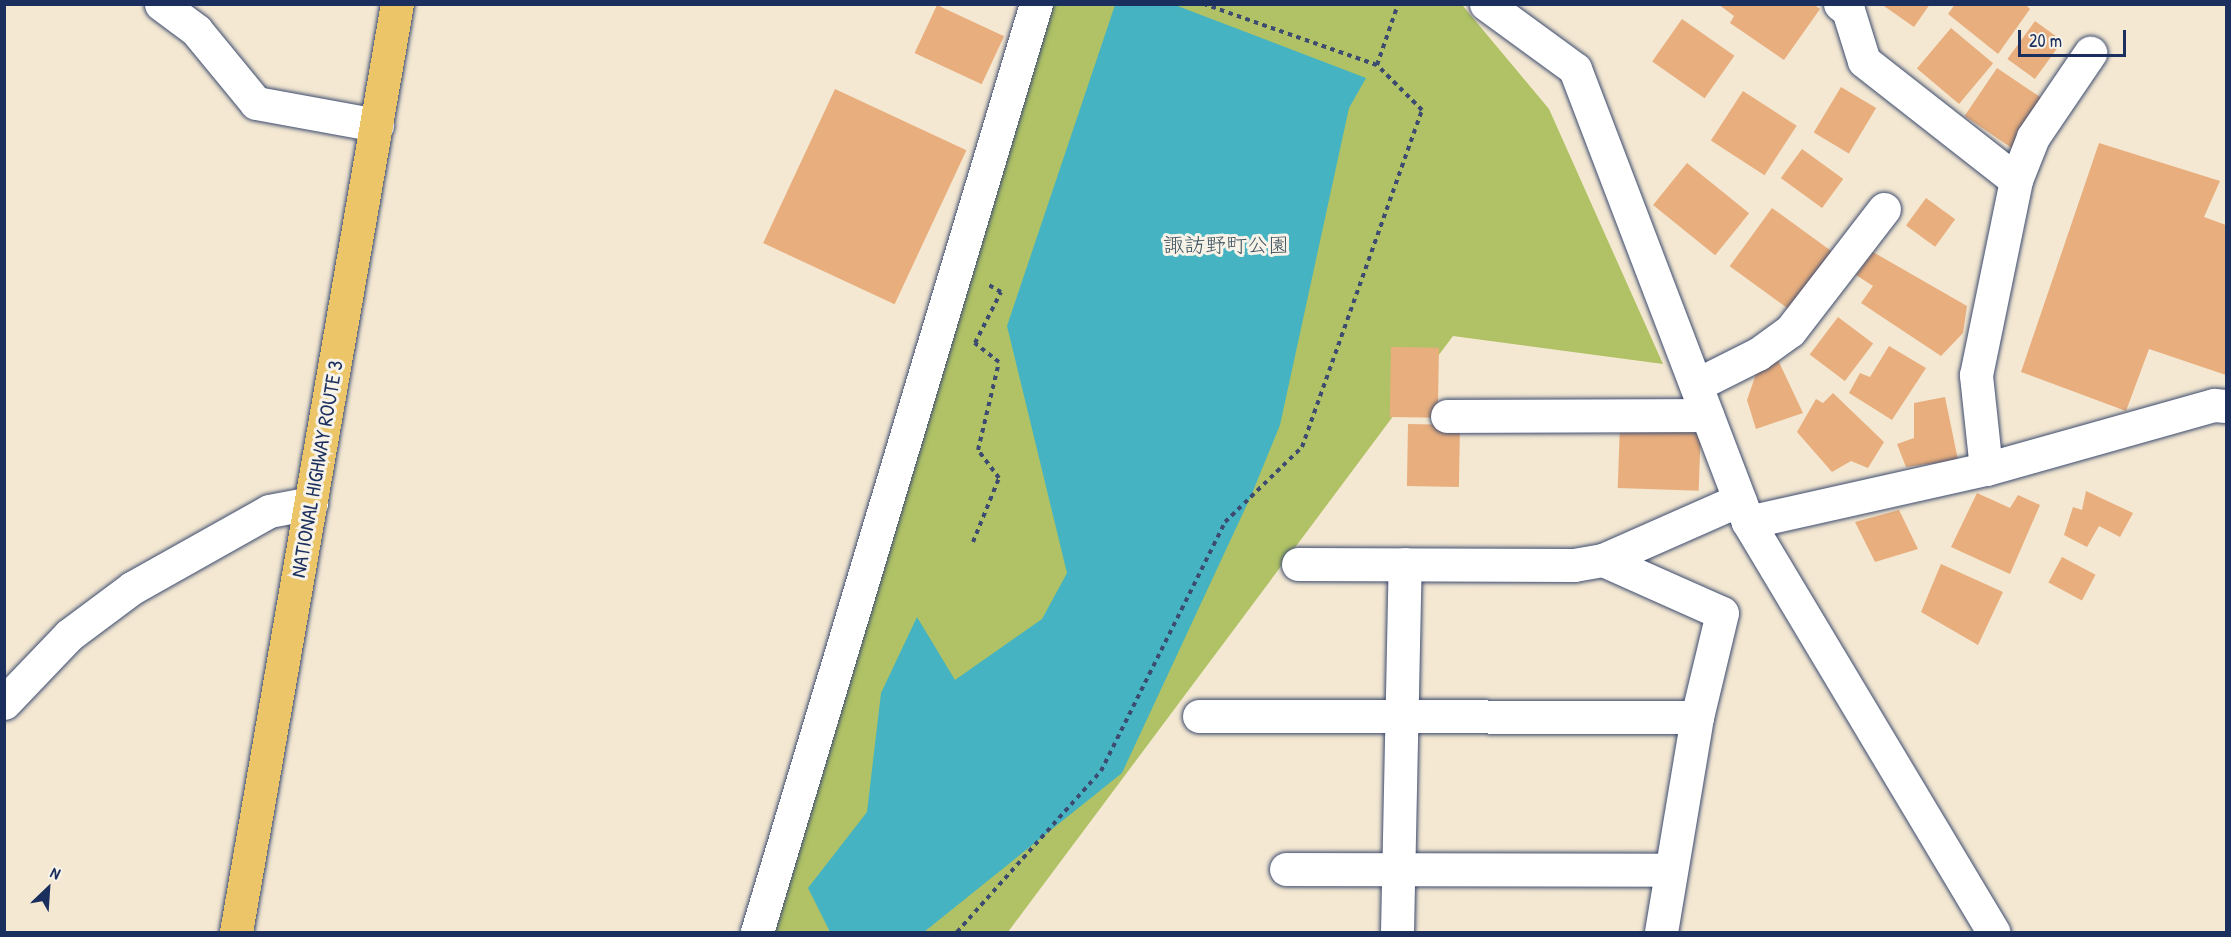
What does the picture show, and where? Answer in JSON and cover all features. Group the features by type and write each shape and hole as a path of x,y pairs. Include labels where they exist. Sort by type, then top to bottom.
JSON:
{"highway":[{"name":"NATIONAL HIGHWAY ROUTE 3","path":"236,933 398,4"}],"street":[{"path":"161,4 196,30 256,103 376,125"},
{"path":"757,933 1036,4"},
{"path":"1486,4 1575,69 1744,511 1993,933"},
{"path":"1840,4 1848,10 1864,62 2016,180"},
{"path":"1986,469 1976,375 2016,180 2033,137 2090,53"},
{"path":"1696,385 1758,354 1790,331 1884,209"},
{"path":"1298,564 1574,565 1603,560 1744,511 1986,469 2214,405 2226,406"},
{"path":"1447,416 1707,415"},
{"path":"4,704 69,636 132,588 269,511 311,503"},
{"path":"1603,560 1722,613 1697,717 1661,933"},
{"path":"1397,933 1405,564"},
{"path":"1199,716 1697,717"},
{"path":"1286,869 1670,870"}],"path":[{"path":"957,933 1101,771 1226,522 1302,447 1422,110 1377,65 1204,4"},
{"path":"1377,65 1398,4"},
{"path":"973,542 999,477 978,450 999,362 975,343 1001,292 986,283"}],"green space":[{"name":"諏訪野町公園","path":"1053,5 1463,6 1549,109 1663,364 1453,336 1008,932 762,932"}],"water":[{"path":"1115,5 1175,5 1366,78 1349,108 1280,425 1251,496 1122,773 924,932 830,932 808,888 867,812 881,693 917,617 955,680 1042,619 1067,573 1007,326"}],"building":[{"path":"1718,4 1813,4 1820,9 1784,60 1730,23 1734,16"},
{"path":"1881,4 1930,4 1914,27"},
{"path":"1955,4 2025,4 2030,9 1998,54 1948,14"},
{"path":"937,5 1004,36 982,84 915,53"},
{"path":"1682,19 1734,56 1705,98 1652,62"},
{"path":"2035,21 2063,41 2035,79 2007,59"},
{"path":"1951,28 1993,63 1959,104 1917,69"},
{"path":"1997,68 2048,102 2015,150 1965,116"},
{"path":"1841,87 1876,108 1849,154 1814,132"},
{"path":"835,89 966,150 895,304 763,243"},
{"path":"1743,91 1797,126 1765,175 1711,140"},
{"path":"2099,143 2220,181 2204,217 2226,225 2226,375 2149,349 2126,411 2021,372"},
{"path":"1802,149 1843,179 1822,208 1781,178"},
{"path":"1687,163 1749,213 1715,255 1653,205"},
{"path":"1926,198 1955,219 1935,247 1906,226"},
{"path":"1772,208 1837,255 1794,313 1730,266"},
{"path":"1873,252 1967,306 1963,333 1941,356 1861,303 1873,286 1856,275"},
{"path":"1838,317 1873,343 1845,381 1810,355"},
{"path":"1889,346 1926,368 1892,420 1849,393 1860,373 1870,377"},
{"path":"1391,347 1439,348 1438,418 1390,417"},
{"path":"1778,360 1803,413 1756,429 1747,400 1756,374"},
{"path":"1833,393 1884,442 1868,468 1851,461 1832,472 1797,432 1816,399 1823,403"},
{"path":"1945,397 1958,460 1906,467 1897,444 1914,438 1914,403"},
{"path":"1620,423 1701,426 1699,491 1618,488"},
{"path":"1408,424 1460,425 1459,487 1407,486"},
{"path":"2086,491 2133,513 2120,537 2099,526 2087,547 2064,535 2073,507 2082,510"},
{"path":"1977,493 2010,508 2018,495 2040,505 2010,574 1951,547"},
{"path":"1899,510 1918,549 1875,562 1855,522"},
{"path":"2062,557 2096,575 2082,600 2048,583"},
{"path":"1941,564 2003,592 1978,645 1921,612"}]}
